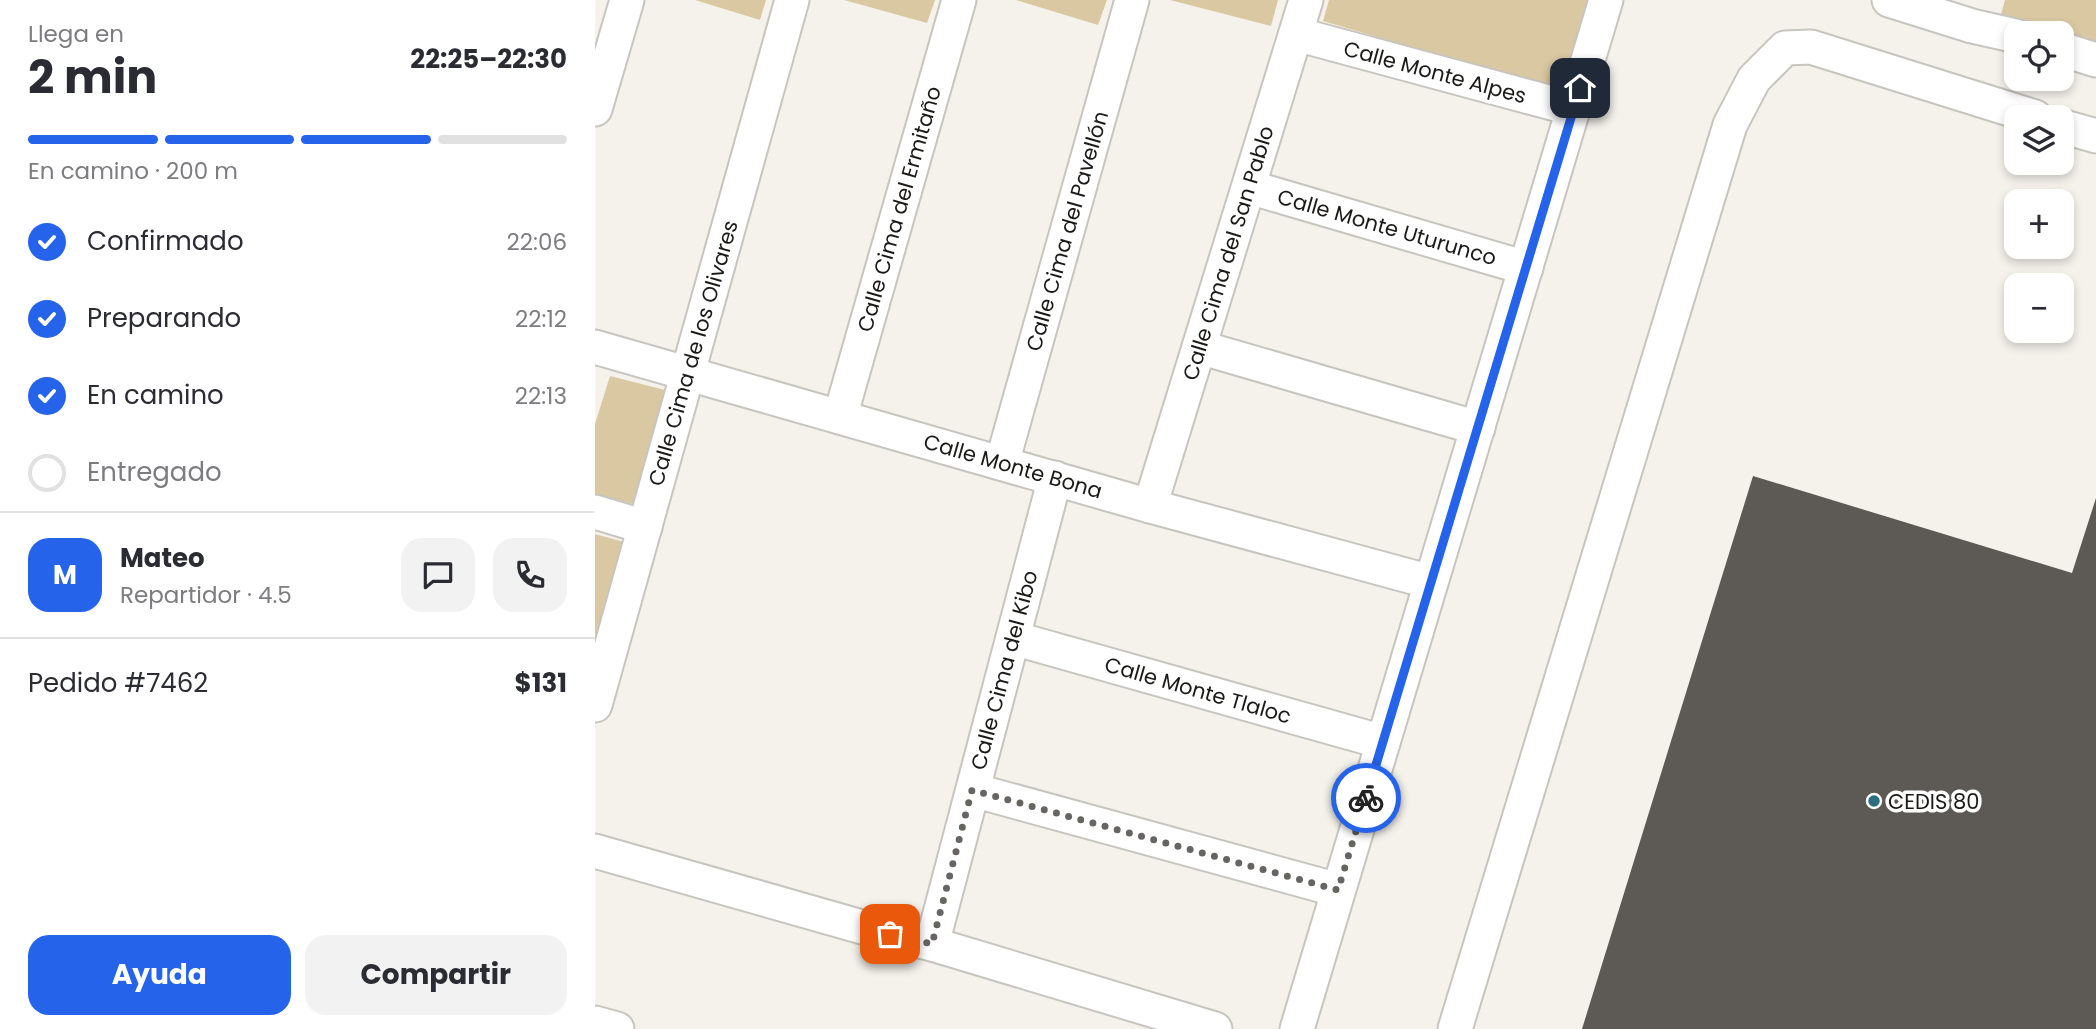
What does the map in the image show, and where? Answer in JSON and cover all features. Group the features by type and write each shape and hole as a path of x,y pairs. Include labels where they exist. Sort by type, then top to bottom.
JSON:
{"street":[{"path":"595,109 627,0"},
{"name":"Calle Cima de los Olivares","path":"597,690 792,0"},
{"name":"Calle Cima del Ermitaño","path":"840,417 959,0"},
{"name":"Calle Cima del Pavellón","path":"1002,463 1132,0"},
{"name":"Calle Cima del San Pablo","path":"1150,506 1306,0"},
{"path":"1297,1029 1606,0"},
{"path":"1889,0 1979,9 2004,28"},
{"name":"Calle Monte Alpes","path":"1296,34 1574,109"},
{"path":"1455,1029 1730,125 1754,79 1785,48 1811,47 2004,107"},
{"path":"2074,54 2096,60"},
{"path":"2074,129 2096,136"},
{"name":"Calle Monte Uturunco","path":"1249,187 1526,268"},
{"name":"Calle Monte Bona","path":"595,347 1150,506 1431,582"},
{"path":"1199,347 1478,428"},
{"name":"Calle Cima del Kibo","path":"932,944 1055,478"},
{"path":"595,512 645,527"},
{"name":"Calle Monte Tlaloc","path":"1013,638 1383,742"},
{"path":"972,790 1338,890"},
{"path":"595,851 869,929 932,944 1215,1029"},
{"path":"595,1023 617,1029"}],"shaded area":[{"path":"695,0 766,0 760,20"},
{"path":"844,0 935,0 927,23"},
{"path":"1016,0 1107,0 1098,25"},
{"path":"1170,0 1278,0 1271,26"},
{"path":"1329,0 1590,0 1563,92 1323,21"},
{"path":"2005,0 2096,0 2096,74 2074,48 2074,21 2004,21 2004,36 1994,39"},
{"path":"610,376 665,390 633,504 595,494 595,424"},
{"path":"595,534 624,542 595,647"}],"building":[{"name":"CEDIS 80","path":"1753,476 2072,573 2096,498 2096,1029 1582,1029"}],"way so far":[{"path":"890,934 932,944 972,790 1338,890 1366,798"}],"place":[{"name":"CEDIS 80","path":"1874,801"}],"route":[{"path":"1366,798 1580,88"}]}
